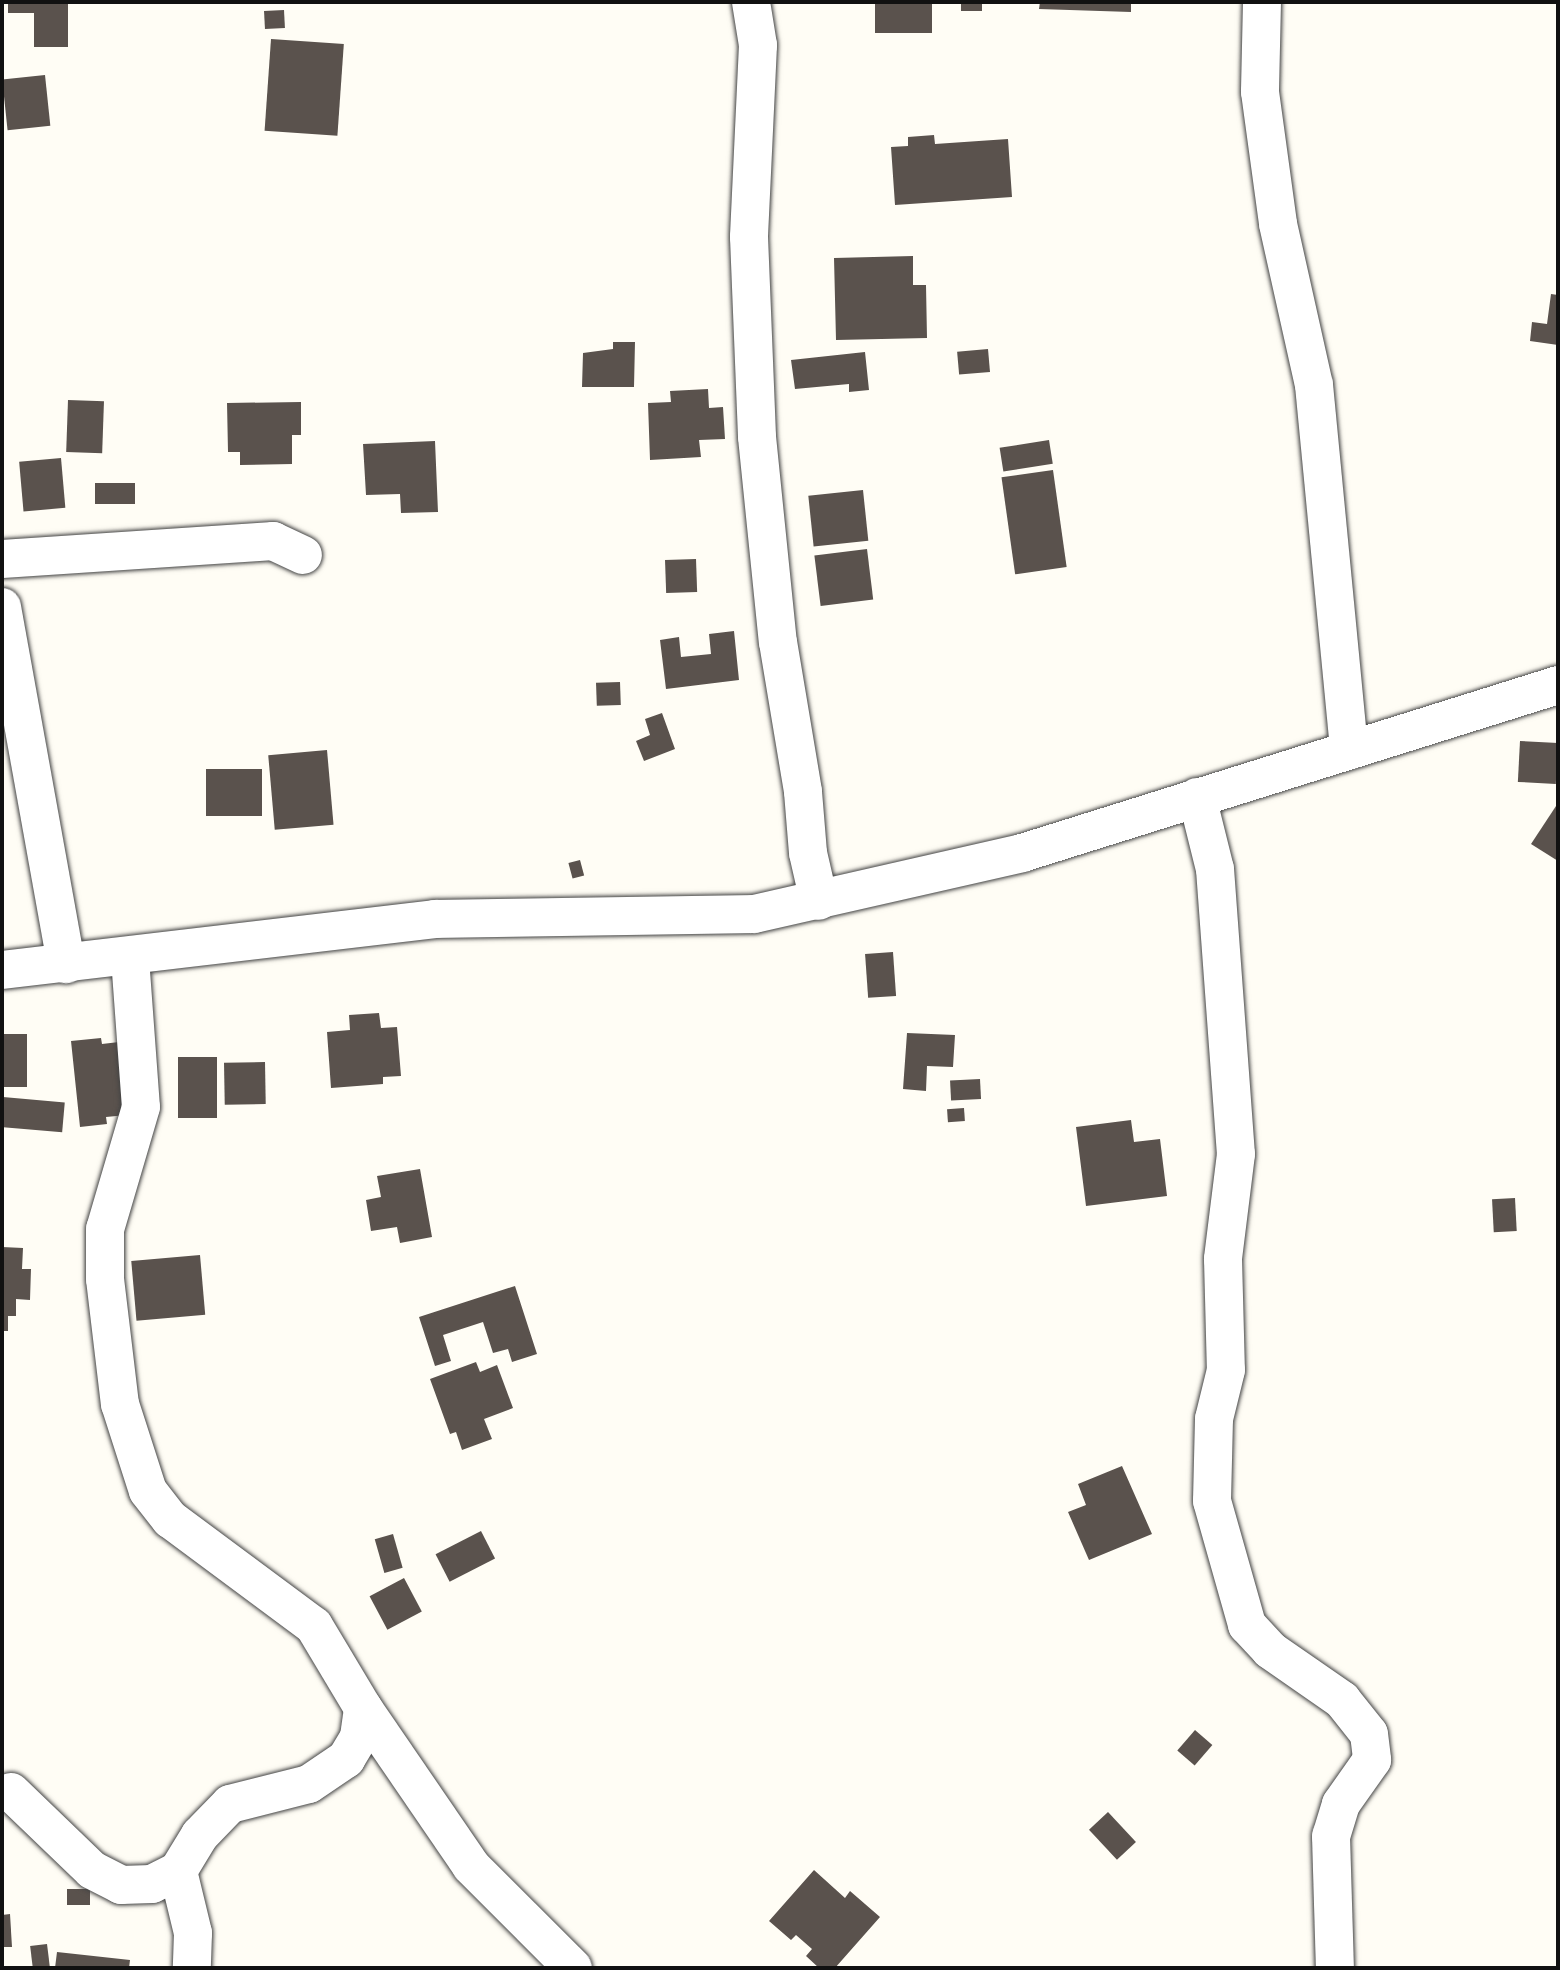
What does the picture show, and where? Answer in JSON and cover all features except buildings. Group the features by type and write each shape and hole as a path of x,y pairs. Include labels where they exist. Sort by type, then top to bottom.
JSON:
{"street":[{"path":"751,2 758,45 749,237 757,437 778,642 803,792 808,853 820,901"},
{"path":"1262,2 1260,92 1278,224 1314,385 1349,750"},
{"path":"2,559 273,541 303,555"},
{"path":"2,607 65,964"},
{"path":"2,970 130,958 324,929 436,919 754,914 1022,853 1558,685"},
{"path":"1197,797 1215,869 1236,1154 1223,1259 1226,1370 1214,1419 1212,1501 1247,1625 1270,1650 1342,1700 1369,1734 1372,1760 1340,1804 1331,1836 1335,1968"},
{"path":"130,958 141,1107 105,1229 114,1357 130,1444 148,1491 170,1519 314,1626 363,1709 471,1866 573,1968"},
{"path":"11,1792 92,1870 121,1885 152,1884 178,1871 200,1835 230,1804 309,1784 346,1759 359,1737 363,1709"},
{"path":"178,1871 193,1933 192,1968"}]}
